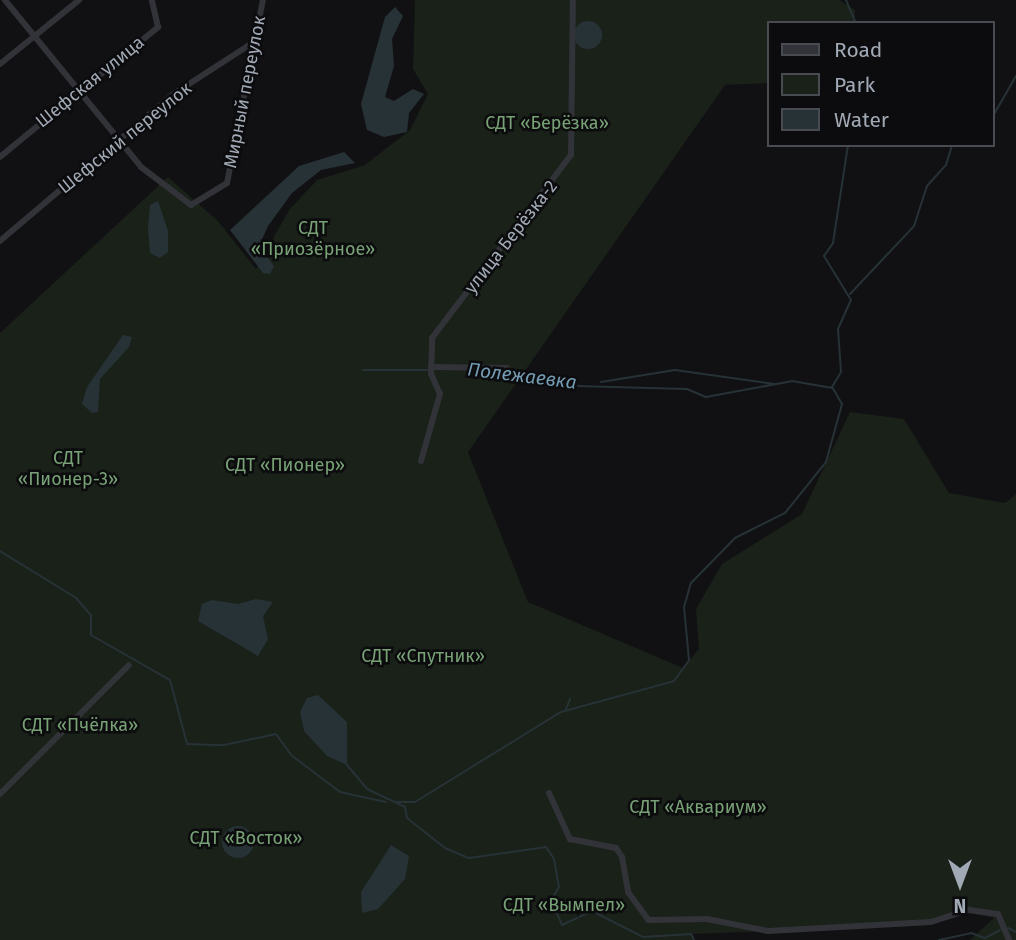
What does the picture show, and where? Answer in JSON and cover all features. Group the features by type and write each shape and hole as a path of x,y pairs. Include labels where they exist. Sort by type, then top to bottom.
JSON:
{"street":[{"path":"5,0 120,142"},
{"path":"0,64 79,0"},
{"name":"Шефская улица","path":"0,157 77,89 158,27 152,0"},
{"name":"Мирный переулок","path":"120,142 191,205 227,183 263,0"},
{"name":"улица Берёзка-2","path":"421,461 438,413 431,368 435,334 571,155 573,0"},
{"name":"Шефский переулок","path":"0,241 120,142 172,94 254,42"},
{"path":"431,368 507,368"},
{"path":"0,794 129,666"},
{"path":"550,793 570,839 616,848 622,857 628,891 648,920 708,919 768,931 931,922 969,910 998,914 1009,940"}],"green space":[{"path":"415,0 839,0 855,10 855,21 768,21 768,83 725,85 468,452 528,602 683,668 699,649 696,609 722,564 802,514 850,412 904,419 949,493 1005,503 1016,494 1016,940 970,940 994,918 965,912 926,925 693,934 695,940 0,940 0,333 168,177 218,221 256,269 289,210 317,180 365,165 410,130 428,94 413,69"}],"water":[{"path":"395,7 403,16 392,39 394,66 385,97 394,101 413,89 424,94 409,113 407,132 384,137 367,130 361,104 385,17"},
{"path":"588,21 598,25 602,35 598,45 588,49 578,45 574,35 578,25"},
{"path":"344,152 355,163 321,170 292,193 268,226 259,246 274,266 270,274 263,273 230,230 299,166"},
{"path":"158,201 168,231 168,252 160,258 150,253 148,228 150,205"},
{"path":"123,335 132,337 129,347 100,379 98,412 92,413 82,404 87,387"},
{"path":"256,599 273,602 263,616 268,639 258,656 198,621 202,604 212,600 238,604"},
{"path":"318,695 347,722 347,765 327,756 304,731 300,712 307,698"},
{"path":"238,826 249,831 254,842 249,853 238,858 227,853 222,842 227,831"},
{"path":"391,845 409,856 405,879 378,909 362,913 361,892"}],"waterway":[{"name":"Полежаевка","path":"846,0 855,21"},
{"name":"Полежаевка","path":"995,113 1016,76"},
{"name":"Полежаевка","path":"397,802 415,802 561,712 674,681 689,660 684,607 691,583 735,538 785,513 826,462 842,404 832,387 841,372 838,329 851,300 824,256 833,243 848,147"},
{"name":"Полежаевка","path":"850,294 914,226 927,186 946,165 951,147"},
{"name":"Полежаевка","path":"363,370 427,370"},
{"name":"Полежаевка","path":"601,382 675,370 774,384"},
{"name":"Полежаевка","path":"478,371 576,386 687,389 706,397 792,381 832,388"},
{"name":"Полежаевка","path":"0,551 76,598 91,615 91,635 170,680 187,744 224,745 276,734 291,755 340,792 386,802"},
{"name":"Полежаевка","path":"566,709 570,699"},
{"name":"Полежаевка","path":"347,765 367,789 405,807 407,818 445,848 469,858 546,847 554,859 559,887 551,900 562,925 592,911 643,937 691,934 694,940"},
{"name":"Полежаевка","path":"1008,928 1016,932"},
{"name":"Полежаевка","path":"939,940 971,933 985,938 1000,930"}],"park label":[{"name":"СДТ «Берёзка»","path":"547,123"},
{"name":"СДТ «Приозёрное»","path":"313,239"},
{"name":"СДТ «Пионер»","path":"285,465"},
{"name":"СДТ «Пионер-3»","path":"68,469"},
{"name":"СДТ «Спутник»","path":"423,656"},
{"name":"СДТ «Пчёлка»","path":"80,725"},
{"name":"СДТ «Аквариум»","path":"698,807"},
{"name":"СДТ «Восток»","path":"246,838"},
{"name":"СДТ «Вымпел»","path":"564,905"}]}
